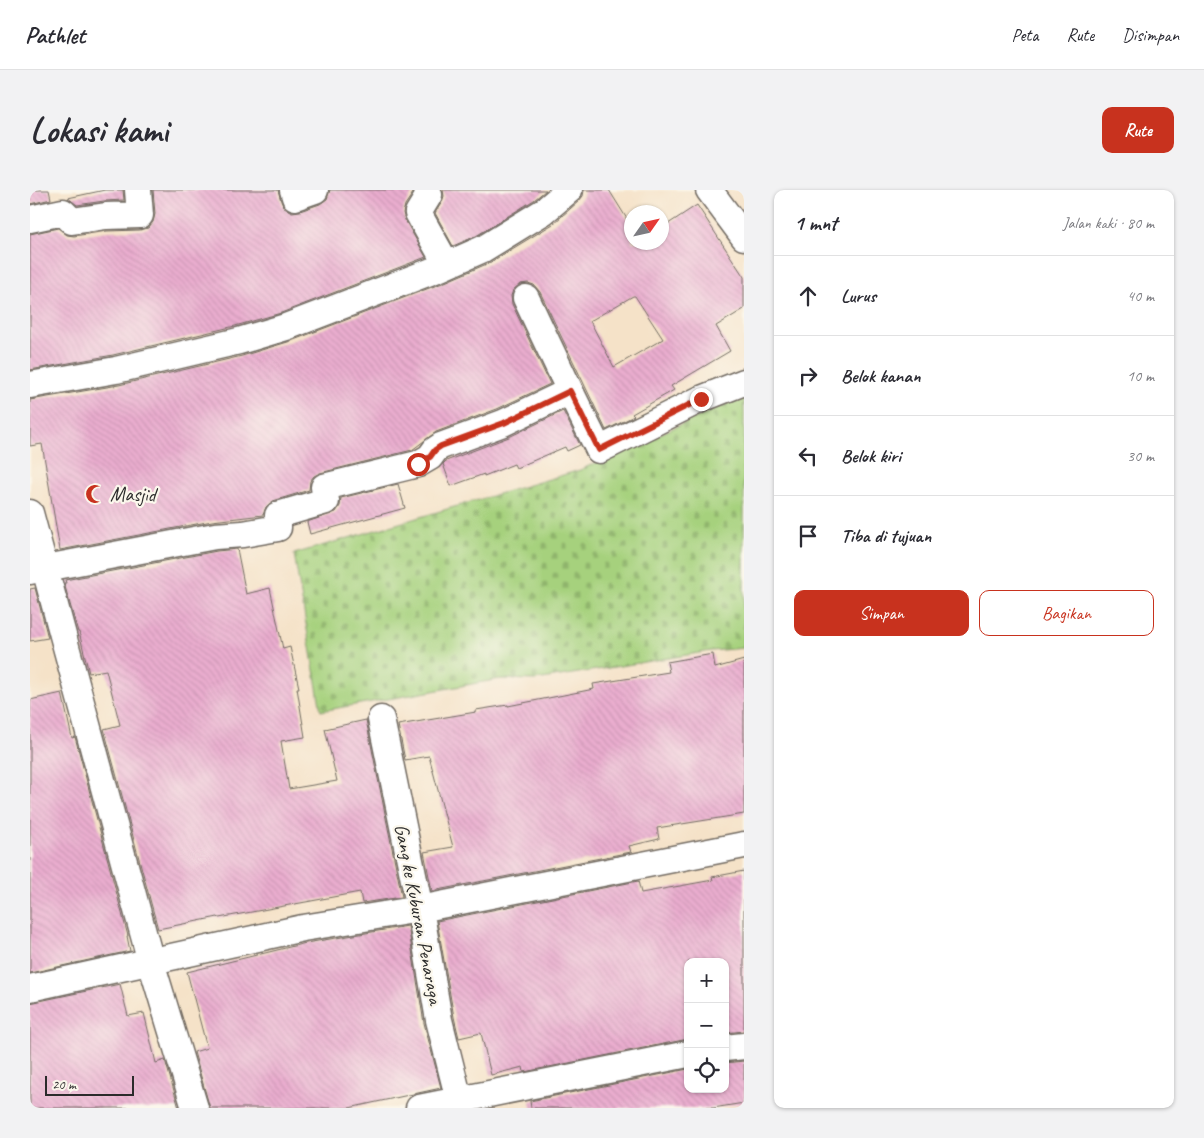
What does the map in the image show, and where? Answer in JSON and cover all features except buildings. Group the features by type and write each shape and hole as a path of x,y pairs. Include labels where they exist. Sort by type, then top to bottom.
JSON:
{"street":[{"path":"30,219 63,212 72,221 106,216 140,215 138,190"},
{"path":"293,190 295,197 315,190"},
{"path":"427,190 429,195 418,213 447,265"},
{"path":"30,385 116,370 276,330 362,299 483,249 542,212 569,190"},
{"path":"708,190 744,237"},
{"path":"526,298 599,450 701,399 744,382"},
{"path":"37,570 215,536 243,534 278,528 278,515 326,501 324,487 418,464 430,457 441,446 504,423 570,391"},
{"path":"30,513 37,570 195,1108"},
{"name":"Gang ke Kuburan Penaraga","path":"381,719 420,909 439,1020 460,1104"},
{"path":"30,988 303,928 420,909 744,845"},
{"path":"729,1048 744,1046"},
{"path":"419,1108 460,1104 684,1055"}],"green space":[{"path":"744,396 744,648 711,651 536,680 500,679 321,711 294,554 580,470"}],"place":[{"name":"Masjid","path":"95,494"}],"route":[{"path":"418,464 448,442 504,423 552,398 570,391 599,450 701,399"}]}
